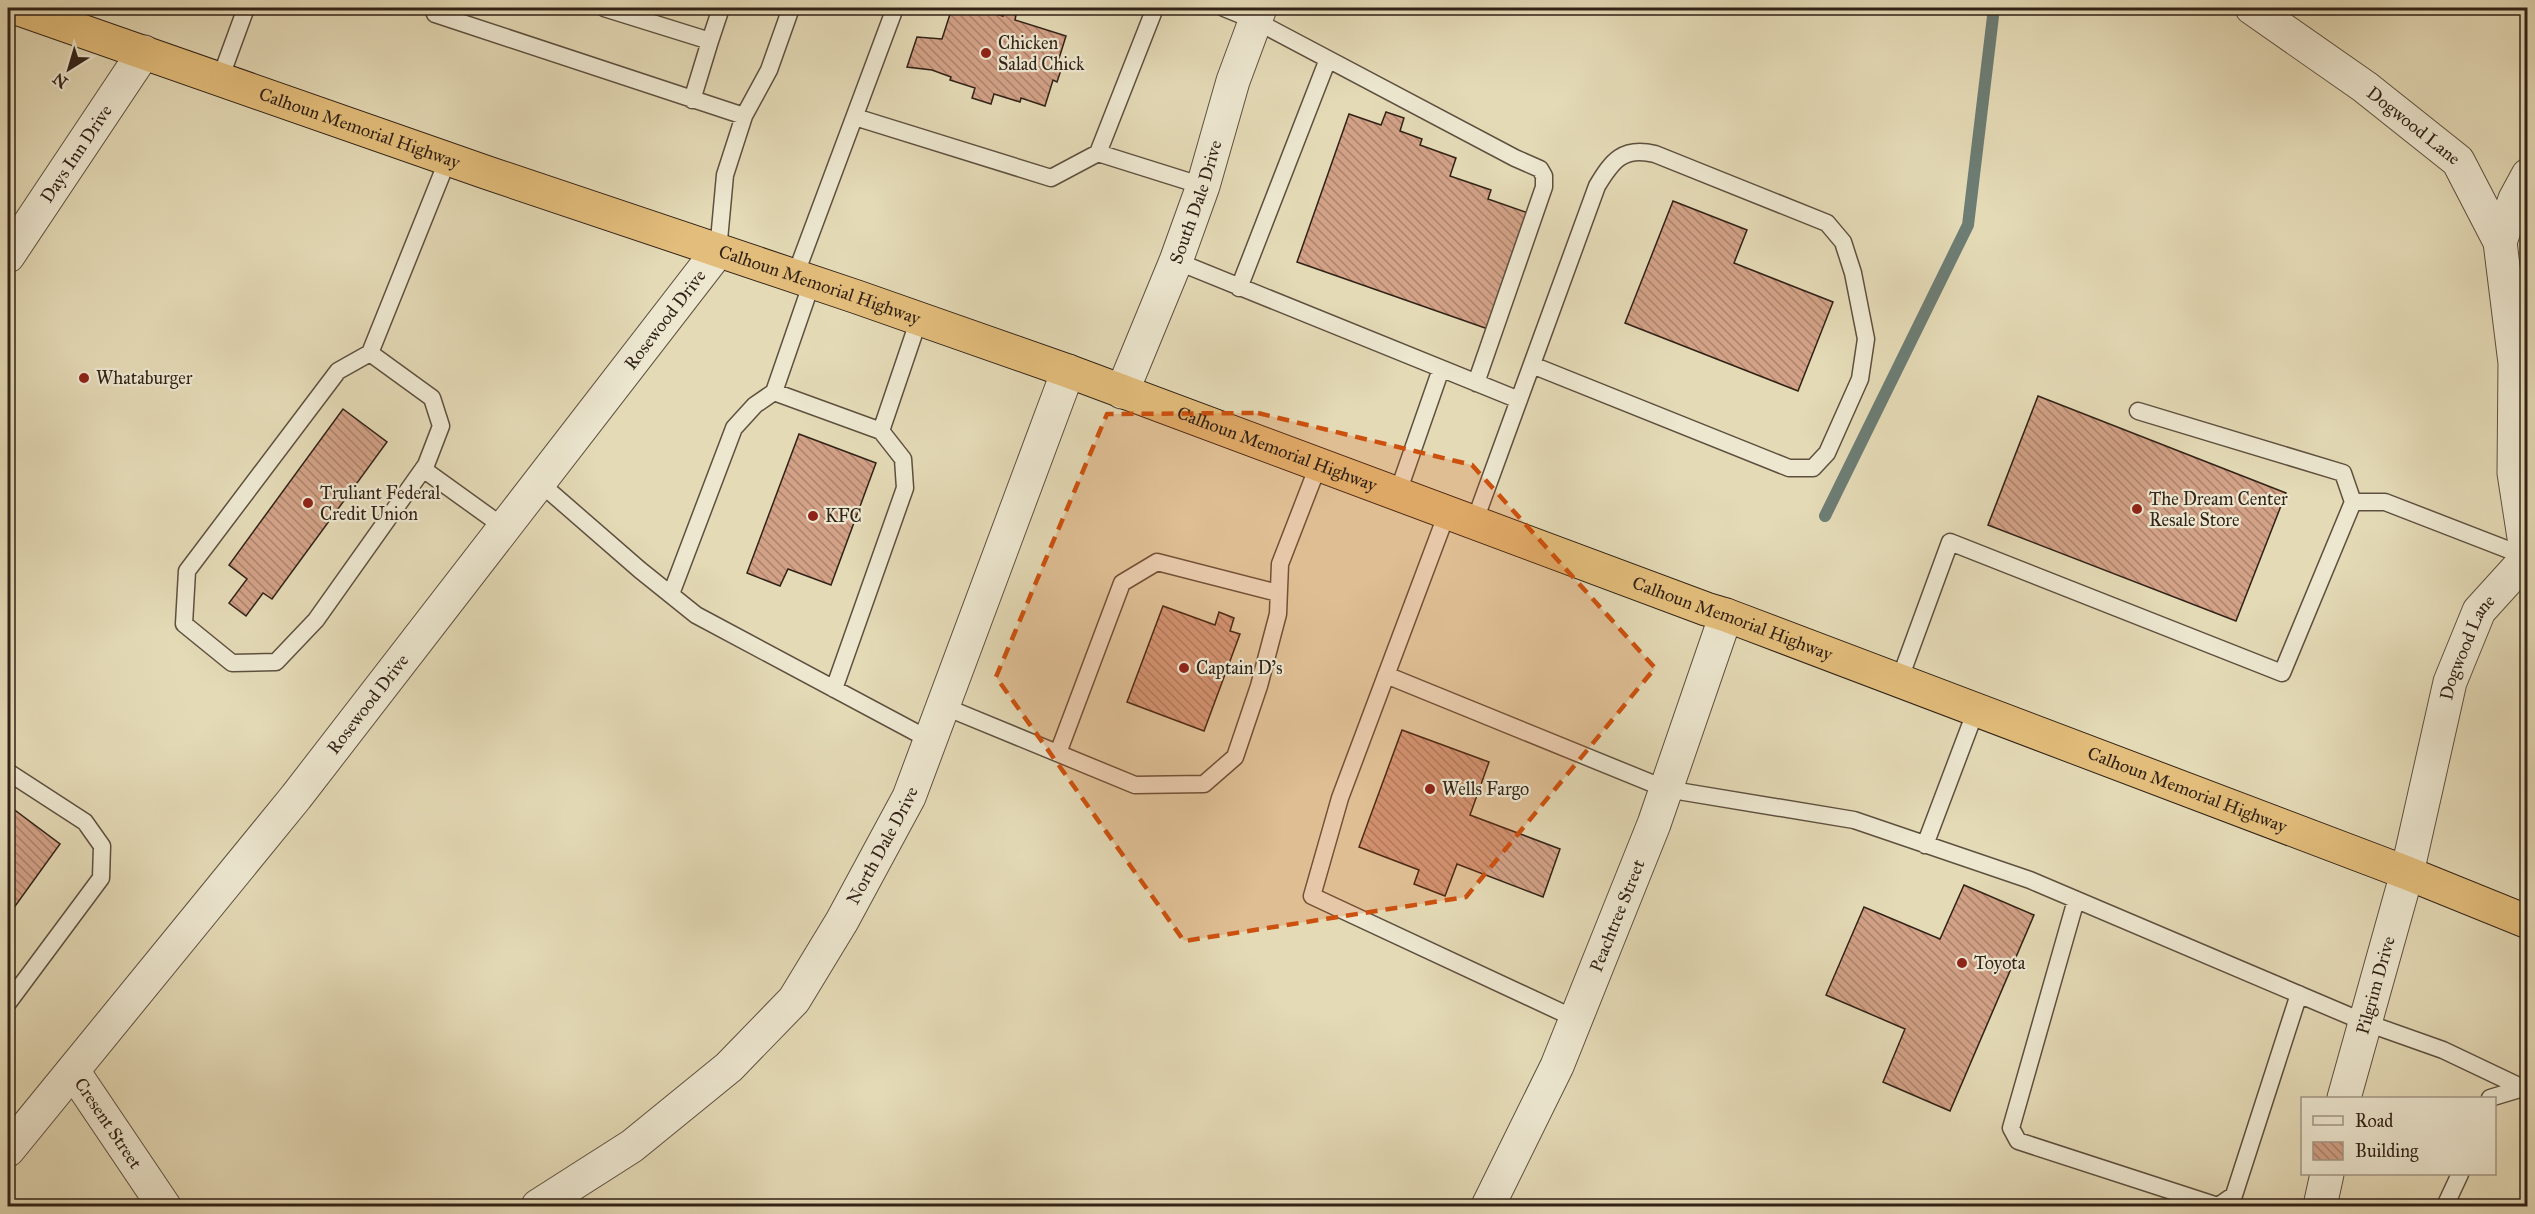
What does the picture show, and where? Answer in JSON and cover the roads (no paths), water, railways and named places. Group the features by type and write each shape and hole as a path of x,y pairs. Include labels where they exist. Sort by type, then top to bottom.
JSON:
{"highway":[{"name":"Calhoun Memorial Highway","path":"16,8 448,159 1068,371 1318,466 1726,615 2407,873 2528,922"}],"street":[{"name":"Dogwood Lane","path":"2252,8 2365,87 2458,161 2499,242 2516,363 2514,473 2527,557 2479,611 2450,682 2407,873"},
{"name":"South Dale Drive","path":"1122,392 1176,261 1203,186 1233,81 1258,14"},
{"name":"Days Inn Drive","path":"8,256 144,52"},
{"path":"2499,242 2515,199 2528,175"},
{"name":"Rosewood Drive","path":"8,1150 296,797 718,250"},
{"name":"North Dale Drive","path":"538,1206 633,1146 729,1067 794,1000 842,921 909,797 1068,371"},
{"name":"Peachtree Street","path":"1488,1206 1557,1066 1576,1019 1666,789 1726,615"},
{"name":"Pilgrim Drive","path":"2344,1097 2407,873"},
{"name":"Cresent Street","path":"73,1071 164,1206"},
{"path":"2320,1206 2327,1175"}],"lane":[{"path":"220,79 246,8"},
{"path":"438,8 435,14 744,117"},
{"path":"604,8 710,40"},
{"path":"692,99 721,8"},
{"path":"718,250 725,175 744,117 769,70 791,8"},
{"path":"671,594 734,428 755,405 774,392 804,279 855,117 895,8"},
{"path":"855,117 1051,178 1098,153 1155,8"},
{"path":"1224,8 1258,14 1328,59 1540,169 1544,176 1544,187 1476,383"},
{"path":"1239,288 1328,59"},
{"path":"1532,364 1789,468 1813,468 1827,453 1860,379 1866,339 1853,273 1843,242 1827,223 1655,153 1643,151 1623,154 1610,165 1597,186 1532,364 1519,400 1386,675 1340,798 1312,896 1576,1019"},
{"path":"1098,153 1203,186"},
{"path":"370,353 432,398 441,426 423,470 316,620 276,662 232,663 184,624 187,571 338,370 370,353 448,159"},
{"path":"1176,261 1519,400"},
{"path":"881,431 919,319"},
{"path":"1397,495 1441,369"},
{"path":"774,392 881,431 903,459 906,488 834,689"},
{"path":"1899,681 1950,542 2282,673 2353,502 2343,473 2138,411"},
{"path":"943,706 1136,785 1204,784 1235,757 1259,686 1278,614 1280,564 1318,466"},
{"path":"423,470 505,528"},
{"path":"540,483 696,615 930,740"},
{"path":"2353,502 2385,502 2527,557"},
{"path":"1058,753 1122,583 1157,562 1278,592"},
{"path":"1386,675 1666,789 1854,820 2030,880 2364,1022 2444,1050 2525,1089"},
{"path":"1926,845 1976,710"},
{"path":"8,772 85,822 102,846 101,878 8,1003"},
{"path":"2076,900 2011,1128 2018,1141 2218,1206 2234,1195 2299,994"},
{"path":"2494,1097 2525,1089"},
{"path":"2445,1206 2459,1175"}],"waterway":[{"path":"1825,516 1968,225 1994,8"}],"place":[{"name":"Chicken Salad Chick","path":"986,53"},
{"name":"Whataburger","path":"84,378"},
{"name":"Truliant Federal Credit Union","path":"308,503"},
{"name":"The Dream Center Resale Store","path":"2137,509"},
{"name":"KFC","path":"813,516"},
{"name":"Captain D's","path":"1184,668"},
{"name":"Wells Fargo","path":"1430,789"},
{"name":"Toyota","path":"1962,963"}]}
